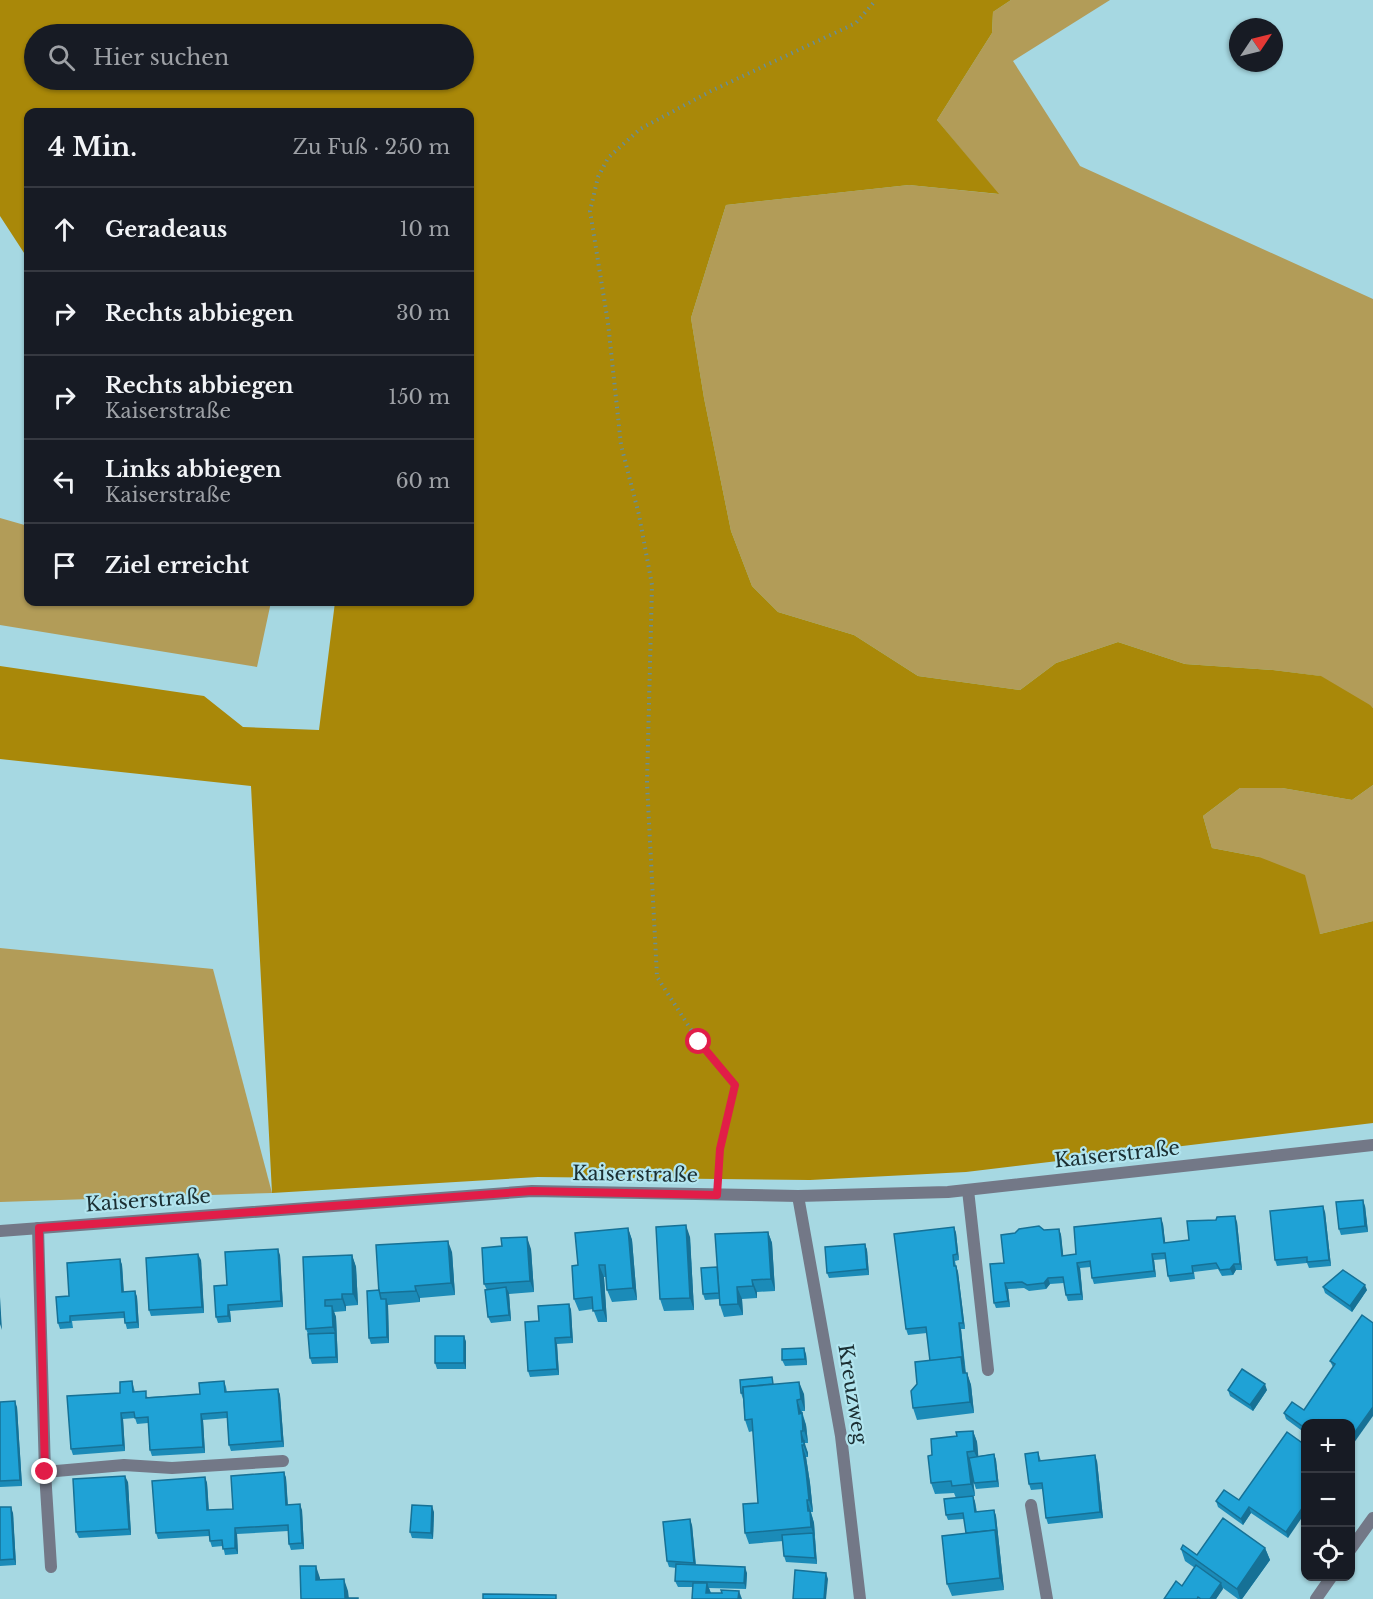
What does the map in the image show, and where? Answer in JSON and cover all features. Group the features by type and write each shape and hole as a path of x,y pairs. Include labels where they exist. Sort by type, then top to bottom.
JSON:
{"street":[{"name":"Kaiserstraße","path":"0,1231 532,1191 798,1196 968,1190 1373,1145"},
{"path":"968,1190 987,1370"},
{"name":"Kreuzweg","path":"798,1196 841,1436 860,1599"},
{"path":"39,1228 45,1472 51,1567"},
{"path":"45,1472 124,1465 172,1468 283,1461"},
{"path":"1031,1505 1047,1599"},
{"path":"1355,1543 1373,1518"},
{"path":"1317,1599 1329,1581"}],"path":[{"path":"717,1195 720,1149 735,1085 699,1042 657,977 647,783 652,585 639,515 621,445 608,323 590,211 598,177 608,158 640,129 711,91 856,23 876,0"}],"shaded area":[{"path":"0,0 1011,0 993,12 992,33 937,120 999,194 909,185 726,205 691,318 704,398 731,531 752,586 778,612 854,635 918,676 1020,690 1056,663 1118,642 1185,664 1321,676 1370,705 1373,708 1373,785 1352,800 1282,788 1240,788 1203,816 1212,848 1259,857 1305,875 1320,934 1373,921 1373,1123 966,1172 810,1180 538,1177 272,1193 251,786 0,759 0,666 204,696 243,727 319,730 334,606 474,606 474,108 24,108 24,253 0,216"},
{"path":"1011,0 1110,0 1013,61 1080,166 1373,299 1373,708 1320,676 1273,670 1185,664 1118,642 1056,663 1020,690 918,676 854,635 778,612 752,586 731,531 704,398 691,318 726,205 909,185 998,194 937,120 992,33 993,12"},
{"path":"0,518 24,525 24,606 270,606 257,667 0,625"},
{"path":"1373,785 1373,921 1320,934 1259,857 1212,848 1203,816 1240,788 1282,788 1352,800"},
{"path":"0,948 213,969 272,1193 0,1202"}],"building":[{"path":"1363,1200 1365,1226 1339,1229 1336,1202"},
{"path":"1323,1206 1329,1260 1307,1262 1307,1257 1275,1260 1270,1211"},
{"path":"1235,1216 1240,1264 1234,1264 1230,1269 1220,1270 1216,1263 1192,1266 1193,1273 1168,1276 1165,1253 1152,1254 1154,1271 1092,1278 1090,1261 1077,1263 1081,1294 1066,1295 1063,1277 1048,1278 1044,1283 1027,1285 1022,1282 1005,1283 1008,1301 994,1303 990,1264 1004,1263 1001,1235 1039,1226 1044,1230 1059,1229 1062,1256 1076,1254 1074,1227 1161,1218 1164,1243 1189,1240 1187,1221 1216,1220 1217,1217"},
{"path":"686,1225 690,1298 660,1299 656,1227"},
{"path":"954,1227 957,1254 953,1255 963,1323 959,1323 963,1363 961,1357 930,1361 926,1327 906,1329 894,1234"},
{"path":"628,1228 633,1288 607,1290 605,1265 599,1265 603,1310 593,1311 592,1297 574,1299 572,1266 578,1265 575,1233"},
{"path":"768,1232 771,1279 752,1280 753,1286 737,1287 738,1304 720,1305 715,1234"},
{"path":"527,1237 530,1281 484,1284 482,1248 502,1246 501,1238"},
{"path":"448,1241 451,1283 415,1286 416,1291 379,1293 376,1245"},
{"path":"865,1244 867,1269 827,1273 825,1247"},
{"path":"278,1249 281,1301 228,1305 228,1316 216,1317 214,1286 227,1285 225,1252"},
{"path":"198,1254 202,1307 149,1310 146,1258"},
{"path":"352,1255 353,1294 342,1294 342,1299 325,1300 325,1306 332,1306 333,1327 306,1329 303,1257"},
{"path":"120,1259 122,1292 135,1291 137,1322 125,1323 124,1312 70,1316 70,1322 58,1323 56,1297 69,1296 67,1263"},
{"path":"717,1267 719,1293 703,1294 701,1268"},
{"path":"1343,1270 1365,1285 1350,1306 1323,1287"},
{"path":"506,1287 509,1315 488,1317 485,1290"},
{"path":"379,1290 381,1299 386,1299 387,1337 369,1338 367,1291"},
{"path":"569,1304 571,1337 555,1338 557,1369 528,1371 525,1322 539,1321 538,1306"},
{"path":"1362,1315 1373,1323 1373,1407 1355,1432 1355,1419 1301,1419 1301,1425 1284,1413 1292,1402 1304,1410 1335,1364 1330,1361"},
{"path":"335,1333 336,1357 310,1358 308,1334"},
{"path":"435,1336 464,1336 464,1363 435,1363"},
{"path":"804,1348 805,1359 782,1360 782,1349"},
{"path":"961,1357 963,1373 967,1373 970,1402 913,1408 911,1391 917,1384 915,1362"},
{"path":"1242,1369 1265,1384 1250,1405 1228,1390"},
{"path":"772,1377 773,1384 743,1387 743,1393 741,1393 740,1380"},
{"path":"132,1381 133,1392 146,1391 146,1398 200,1394 199,1383 224,1381 225,1392 278,1389 282,1441 229,1445 227,1412 201,1414 203,1447 150,1450 148,1417 135,1418 134,1412 121,1413 123,1445 71,1449 67,1396 120,1393 120,1382"},
{"path":"799,1382 801,1399 797,1400 799,1414 802,1413 803,1431 801,1431 804,1445 802,1445 811,1527 745,1533 743,1504 758,1503 752,1419 745,1420 743,1387"},
{"path":"15,1401 20,1480 0,1481 0,1402"},
{"path":"973,1431 974,1451 967,1452 971,1484 952,1486 951,1481 931,1483 928,1456 932,1455 931,1439 957,1436 956,1432"},
{"path":"1287,1432 1301,1442 1301,1510 1286,1532 1249,1507 1241,1519 1216,1501 1224,1490 1239,1500"},
{"path":"1038,1452 1039,1461 1095,1455 1100,1512 1046,1518 1042,1483 1029,1484 1025,1454"},
{"path":"994,1454 997,1481 974,1483 969,1458"},
{"path":"284,1472 286,1505 300,1504 302,1543 289,1544 288,1525 235,1528 235,1548 223,1549 222,1540 210,1541 209,1530 156,1533 152,1481 205,1477 207,1510 233,1509 231,1476"},
{"path":"125,1476 129,1529 76,1532 73,1479"},
{"path":"973,1496 975,1512 994,1510 997,1536 995,1530 966,1533 963,1513 946,1515 944,1499"},
{"path":"412,1505 432,1506 431,1533 410,1532"},
{"path":"0,1507 11,1507 14,1559 0,1560"},
{"path":"1223,1518 1265,1548 1237,1589 1181,1549 1183,1545 1197,1555"},
{"path":"690,1519 694,1563 667,1561 663,1522"},
{"path":"995,1530 1000,1578 947,1584 942,1536"},
{"path":"813,1533 815,1558 784,1556 782,1535"},
{"path":"676,1564 745,1567 744,1583 675,1581"},
{"path":"1196,1565 1221,1583 1210,1599 1198,1597 1197,1599 1164,1599 1176,1581 1182,1586"},
{"path":"300,1566 316,1566 316,1580 344,1579 345,1598 358,1599 301,1599"},
{"path":"795,1570 826,1573 824,1599 793,1599"},
{"path":"693,1583 707,1583 706,1593 722,1593 721,1590 739,1591 738,1599 692,1599"},
{"path":"483,1594 556,1595 556,1599 483,1599"}],"route":[{"path":"45,1472 39,1228 532,1191 717,1195 720,1149 735,1085 699,1042"}]}
